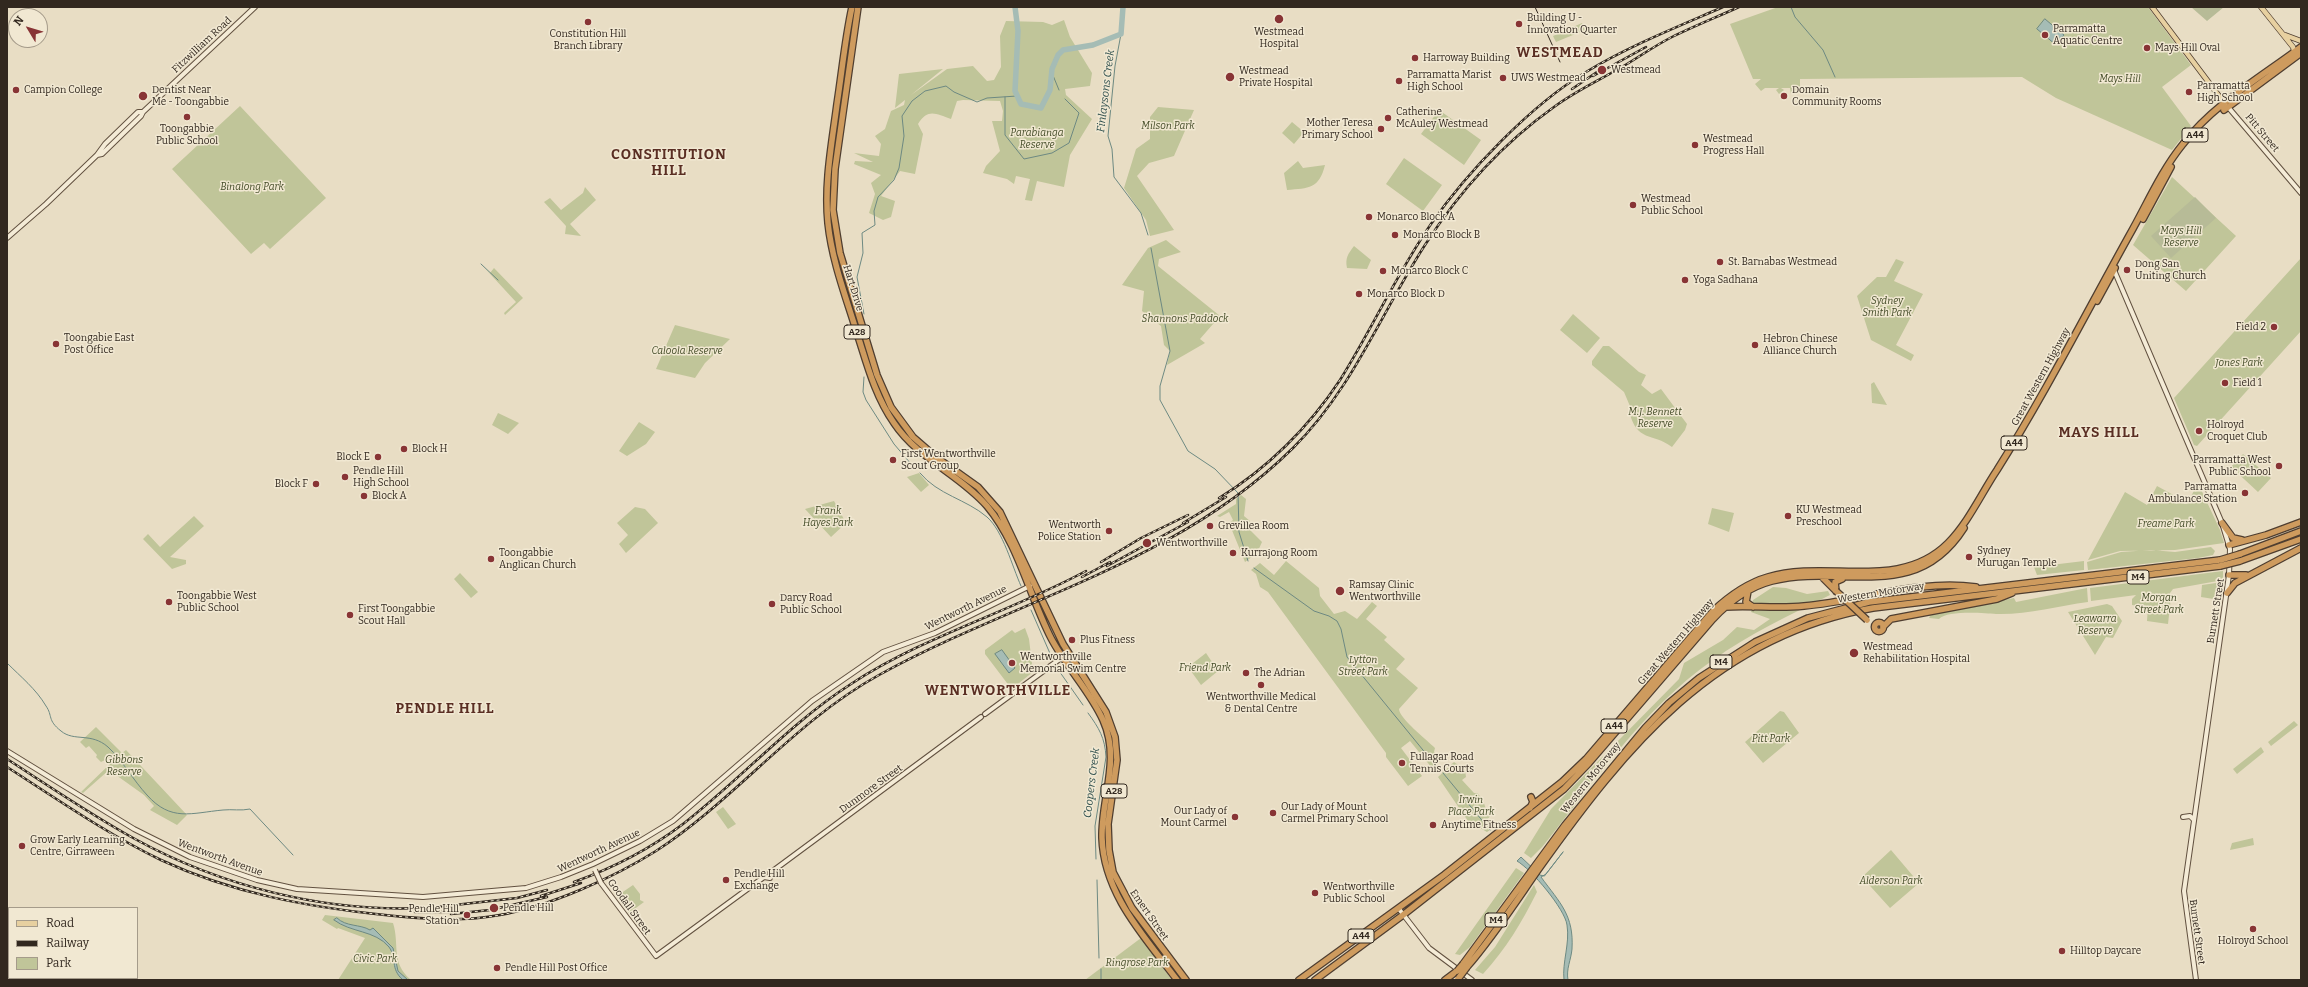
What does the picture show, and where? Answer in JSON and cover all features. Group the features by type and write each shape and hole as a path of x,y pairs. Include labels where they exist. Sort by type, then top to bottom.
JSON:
{"highway":[{"name":"Hart Drive","path":"852,7 827,182 830,235 840,276 873,383 885,410 900,432 917,450 977,496 990,511 1002,528 1028,587"},
{"name":"Hart Drive","path":"858,7 835,169 834,210 840,253 882,389 895,413 923,447 978,487 996,507 1006,522 1034,584"},
{"name":"Great Western Highway","path":"2227,105 2291,60 2301,47"},
{"name":"Great Western Highway","path":"1298,980 1399,909 1530,808 1586,759 1705,620 1730,596 1753,583 1780,574 1818,571 1880,572 1902,569 1923,562 1947,543 1960,527 2027,423 2113,268 2179,155 2192,138 2227,105 2298,52"},
{"name":"Great Western Highway","path":"1315,980 1403,915 1564,789 1726,606 1748,591 1780,580 1888,577 1920,568 1939,556 1960,536 2030,423 2113,268"},
{"path":"2229,545 2252,539 2301,522"},
{"path":"2222,523 2235,539 2252,539"},
{"name":"Western Motorway","path":"1449,980 1465,966 1595,786 1656,716 1691,684 1732,655 1788,626 1845,607 1892,599 2220,560 2301,531"},
{"name":"Western Motorway","path":"1536,868 1600,788 1660,720 1701,683 1745,654 1803,626 1852,612 1893,605 2220,566 2240,561 2301,539"},
{"path":"2227,593 2235,583 2301,548"},
{"path":"1818,571 1822,578 1876,630 1881,631 1883,627 1878,623 1867,620"},
{"path":"2229,575 2250,574"},
{"path":"1836,591 1834,584 1837,580 1851,578"},
{"name":"A28","path":"1034,584 1068,653"},
{"name":"M4","path":"1753,608 1804,606 1876,593 1946,586 1960,585 1985,588"},
{"name":"A28","path":"1028,587 1062,657"},
{"name":"M4","path":"1883,627 1891,618 1997,599 2022,590"},
{"path":"1748,591 1746,602 1753,608"},
{"path":"1705,620 1726,606 1753,608"},
{"path":"1876,630 1875,626 1878,623"},
{"name":"Emert Street","path":"1068,653 1106,712 1115,736 1117,771 1108,824 1108,850 1113,872 1132,908 1186,980"},
{"name":"Emert Street","path":"1062,657 1100,713 1109,738 1112,770 1102,840 1110,880 1124,908 1177,980"},
{"path":"1530,808 1533,802 1531,797"},
{"path":"1445,980 1455,976"}],"main road":[{"name":"Fitzwilliam Road","path":"7,238 43,207 97,155 105,144 138,112 143,112 255,7"},
{"name":"Pitt Street","path":"2152,7 2227,105 2301,194"},
{"path":"2261,7 2298,52"},
{"path":"2283,35 2301,41"},
{"name":"Burnett Street","path":"2113,268 2222,523 2229,545 2229,575 2227,593 2184,891 2196,980"},
{"name":"Wentworth Avenue","path":"7,750 115,819 169,847 229,872 280,886 382,896 439,897 533,886 593,864 640,841 685,813 800,711 876,656 896,646 935,632 1034,584"},
{"path":"1062,657 1068,653"},
{"name":"Dunmore Street","path":"656,956 764,877 770,878 770,872 981,717 982,713 986,714 1062,657"},
{"path":"2183,817 2190,816 2194,821"},
{"name":"Goodall Street","path":"593,864 601,883 656,956"},
{"path":"1399,909 1429,948 1472,980"}],"green space":[{"name":"Mays Hill","path":"1778,7 2148,7 2191,65 2162,87 2191,126 2172,150 2056,98 2022,77 1800,79 1800,93 1791,94 1790,88 1781,88 1784,90 1779,94 1776,90 1779,88 1765,88 1761,91 1755,84 1761,79 1753,79 1730,24"},
{"path":"2191,7 2224,7 2207,21"},
{"name":"Parabianga Reserve","path":"1064,20 1070,37 1092,73 1090,86 1065,89 1066,95 1092,119 1070,155 1064,187 1037,181 1032,201 1025,200 1030,179 1016,176 1014,184 1007,179 983,173 986,166 1000,151 992,121 1002,121 1003,111 1000,101 963,100 957,101 951,119 937,114 929,114 925,116 918,124 923,134 915,174 900,171 881,196 895,201 891,217 883,220 869,213 875,194 871,183 881,175 854,164 855,161 873,162 854,153 879,156 881,144 875,136 885,129 891,111 904,105 905,100 895,108 899,74 943,69 911,95 947,69 973,66 987,81 994,80 1001,67 1000,36 1006,21 1043,22 1052,25"},
{"path":"1582,23 1585,30 1556,42 1553,36"},
{"name":"Binalong Park","path":"240,106 326,198 270,249 264,243 251,254 172,169"},
{"name":"Milson Park","path":"1158,107 1194,110 1174,156 1149,163 1137,176 1174,230 1150,236 1146,220 1124,188 1136,149 1150,139 1150,117"},
{"path":"1439,110 1481,140 1464,165 1421,134"},
{"path":"1292,122 1304,132 1294,144 1282,133"},
{"path":"1404,158 1442,185 1423,211 1386,184"},
{"path":"1298,161 1303,168 1325,165 1323,173 1320,179 1312,186 1301,189 1287,190 1284,173"},
{"name":"Mays Hill Reserve","path":"2172,177 2236,236 2186,291 2133,245"},
{"path":"585,187 596,200 570,224 581,236 565,234 566,226 544,202 550,198 561,210 583,193"},
{"path":"2195,197 2216,218 2171,258 2151,236"},
{"name":"Shannons Paddock","path":"1166,240 1181,252 1159,259 1158,266 1220,316 1200,339 1205,343 1167,365 1170,351 1164,345 1161,326 1142,311 1144,291 1122,285 1148,248"},
{"path":"1354,246 1371,260 1367,269 1347,268 1346,261"},
{"name":"Jones Park","path":"2301,258 2301,331 2197,446 2194,445 2174,398"},
{"name":"Sydney Smith Park","path":"1896,259 1904,262 1894,281 1923,294 1896,345 1914,355 1911,361 1871,340 1857,296 1877,277 1886,277"},
{"path":"481,264 490,273 494,268 523,298 505,315 504,313 516,302"},
{"path":"1573,314 1600,338 1587,353 1560,330"},
{"name":"Caloola Reserve","path":"675,325 730,339 705,363 695,378 656,369"},
{"name":"M.J. Bennett Reserve","path":"1603,346 1609,346 1639,372 1646,375 1641,385 1652,394 1661,389 1687,424 1685,430 1672,447 1665,442 1646,435 1636,428 1629,411 1632,411 1624,392 1592,365 1592,361"},
{"path":"1874,382 1887,405 1872,403 1871,384"},
{"path":"498,413 519,423 508,434 492,425"},
{"path":"639,422 655,432 646,444 627,456 619,451"},
{"path":"2243,454 2271,478 2258,492 2231,467"},
{"path":"919,473 929,485 921,492 907,477"},
{"name":"Freame Park","path":"2198,483 2220,530 2224,543 2175,550 2120,551 2088,560 2125,492 2147,505 2157,486 2179,498 2181,503 2187,504"},
{"path":"1241,495 1246,499 1244,516 1250,521 1246,526 1262,542 1257,553 1245,562 1229,523 1233,520 1229,512 1220,517 1217,516 1236,504 1236,499"},
{"name":"Frank Hayes Park","path":"834,501 846,523 831,537 805,509"},
{"path":"635,507 645,509 658,523 626,553 619,544 628,535 617,523"},
{"path":"1712,508 1734,513 1729,532 1708,524"},
{"path":"194,516 204,526 170,557 186,560 186,564 172,569 143,539 148,534 160,547"},
{"path":"2211,547 2215,551 2213,555 2198,558 2088,570 2087,562 2121,552 2151,550 2175,552"},
{"name":"Lytton Street Park","path":"1286,561 1319,588 1320,596 1334,614 1345,611 1357,619 1372,602 1377,606 1366,619 1387,637 1384,640 1405,659 1396,669 1418,688 1399,709 1400,713 1408,723 1435,748 1434,752 1443,759 1432,768 1410,741 1401,748 1422,776 1408,786 1386,757 1386,753 1268,592 1260,587 1256,574 1251,570 1260,563 1274,575"},
{"path":"2084,561 2084,570 2037,575 2034,567"},
{"name":"Morgan Street Park","path":"2223,571 2223,580 2173,589 2170,593 2171,597 2168,624 2147,621 2148,607 2132,605 2132,599 2136,595 2091,601 2090,588"},
{"path":"460,573 478,592 471,598 454,579"},
{"path":"2223,582 2220,600 2201,597 2202,585"},
{"path":"1773,587 1786,588 1807,594 1828,591 1830,595 1770,625 1741,642 1713,660 1688,679 1643,723 1601,771 1543,846 1531,858 1524,853 1551,809 1679,679 1684,663 1723,640 1737,627 1754,630 1770,619 1751,612 1753,600"},
{"path":"2087,588 2088,602 2019,613 1957,613 1943,616 1939,619 1929,618 1931,614 2014,598 2016,602"},
{"name":"Leawarra Reserve","path":"2107,604 2112,606 2122,621 2113,638 2106,637 2095,655 2068,612"},
{"name":"Wentworthville Memorial Swim Centre","path":"1025,628 1029,639 1033,672 1014,687 1010,687 985,654 985,650 1012,630 1015,633"},
{"name":"Friend Park","path":"1206,653 1218,671 1201,685 1188,667"},
{"name":"Pitt Park","path":"1780,711 1784,712 1799,733 1763,763 1745,742"},
{"path":"2294,721 2298,725 2271,746 2268,742"},
{"name":"Gibbons Reserve","path":"96,727 122,753 126,750 187,815 177,825 150,810 154,806 144,795 109,770 83,793 81,792 111,763 107,759 101,762 89,746 86,748 80,742"},
{"path":"2261,747 2264,752 2237,774 2233,769"},
{"name":"Irwin Place Park","path":"1454,762 1465,770 1466,777 1462,780 1474,793 1477,793 1482,798 1486,809 1492,814 1486,821 1493,828 1487,832 1468,821 1438,777"},
{"path":"723,807 736,824 728,829 716,812"},
{"path":"2253,838 2254,845 2230,850 2232,843"},
{"name":"Alderson Park","path":"1891,850 1919,883 1890,908 1862,877"},
{"path":"1516,868 1524,873 1470,947 1460,955 1455,954"},
{"path":"633,885 640,894 640,900 644,902 629,913 617,896"},
{"path":"1534,885 1537,892 1506,945 1483,974 1475,970 1495,947"},
{"name":"Civic Park","path":"325,915 393,923 400,967 411,980 338,980 365,938 338,928 337,929 322,920"},
{"name":"Ringrose Park","path":"1141,938 1172,980 1085,980"}],"water":[{"path":"2045,19 2064,35 2056,45 2037,29"},
{"path":"1002,650 1015,668 1009,673 995,654"},
{"path":"1563,852 1546,874 1545,874"},
{"path":"1521,857 1540,875 1543,876 1541,877 1560,902 1571,927 1572,949 1568,968 1568,980 1564,980 1568,932 1565,918 1546,890 1523,865 1517,861"},
{"path":"337,918 345,923 370,930 373,928 393,948 398,971 408,980 403,980 396,972 393,955 389,947 383,941 370,934 348,927 334,920"}],"waterway":[{"path":"1015,7 1018,31 1015,91 1021,104 1041,108 1050,90 1052,69 1058,55 1063,50 1093,45 1121,34 1123,7"},
{"path":"1791,7 1795,17 1823,50 1835,77"},
{"name":"Finlaysons Creek","path":"1121,34 1115,66 1108,136 1112,149 1114,177 1141,213 1148,235"},
{"path":"1052,73 1059,90"},
{"name":"Coopers Creek","path":"864,314 857,277 863,253 862,233 875,225 874,211 878,197 894,180 899,168 904,136 902,116 912,101 925,91 946,86 954,92 977,102 987,98 1017,96"},
{"path":"1005,97 1005,135 1024,159 1052,153 1069,143 1079,113 1065,99"},
{"name":"Finlaysons Creek","path":"1151,248 1170,351 1160,386 1160,400 1188,451 1215,469 1238,493 1239,532 1248,561"},
{"path":"481,264 498,280"},
{"name":"Coopers Creek","path":"864,377 863,392 866,400 894,444 911,464"},
{"name":"Coopers Creek","path":"920,473 935,487 979,511 993,523 1007,549 1021,586"},
{"name":"Finlaysons Creek","path":"1254,568 1314,611 1329,616 1337,621 1341,629 1347,657 1436,766"},
{"name":"Coopers Creek","path":"1031,610 1052,658"},
{"path":"7,663 38,694 48,709 52,721 61,731 71,736 89,738 102,742 118,758 142,789 156,804 164,809 182,814 250,809 293,855"},
{"name":"Coopers Creek","path":"1057,668 1083,705"},
{"name":"Coopers Creek","path":"1088,713 1101,734 1106,757 1095,826 1096,859"},
{"name":"Finlaysons Creek","path":"1443,773 1490,830"},
{"name":"Coopers Creek","path":"1097,880 1099,958"},
{"name":"Coopers Creek","path":"1101,969 1101,980"}],"tram line":[{"path":"1535,7 1560,62"}],"railway":[{"path":"1219,498 1254,474 1286,446 1315,414 1340,380 1407,262 1431,224 1463,183 1501,141 1544,102 1586,72 1636,45 1723,7"},
{"path":"7,767 102,828 161,860 188,872 270,897 356,912 414,918 471,919 519,911 581,890 621,871 656,851 713,808 820,715 879,675 932,648 1095,576 1148,550 1199,522 1247,488 1293,448 1314,425 1349,376 1409,271 1438,225 1467,188 1499,153 1535,121 1572,95 1666,40 1739,7"},
{"path":"1593,76 1646,47"},
{"path":"1572,89 1597,72"},
{"path":"1183,523 1226,497"},
{"path":"1101,562 1141,538 1188,515"},
{"path":"1107,566 1188,522"},
{"path":"1082,577 1110,562"},
{"path":"574,882 603,871 658,842 704,807 807,716 851,684 879,667 937,638 1057,586 1086,571"},
{"path":"7,759 70,800 135,839 168,856 237,883 274,893 347,906 421,908"},
{"path":"541,896 581,883"},
{"path":"437,907 517,898 547,890"},
{"path":"451,914 490,910 547,897"},
{"path":"415,912 457,912"}],"place":[{"name":"Westmead Hospital","path":"1279,19"},
{"name":"Constitution Hill Branch Library","path":"588,22"},
{"name":"Building U - Innovation Quarter","path":"1519,24"},
{"name":"Parramatta Aquatic Centre","path":"2045,35"},
{"name":"Mays Hill Oval","path":"2147,48"},
{"name":"Harroway Building","path":"1415,58"},
{"name":"Westmead","path":"1602,70"},
{"name":"Westmead Private Hospital","path":"1230,77"},
{"name":"UWS Westmead","path":"1503,78"},
{"name":"Parramatta Marist High School","path":"1399,81"},
{"name":"Campion College","path":"16,90"},
{"name":"Parramatta High School","path":"2189,92"},
{"name":"Dentist Near Me - Toongabbie","path":"143,96"},
{"name":"Domain Community Rooms","path":"1784,96"},
{"name":"Toongabbie Public School","path":"187,117"},
{"name":"Catherine McAuley Westmead","path":"1388,118"},
{"name":"Mother Teresa Primary School","path":"1381,129"},
{"name":"Westmead Progress Hall","path":"1695,145"},
{"name":"Westmead Public School","path":"1633,205"},
{"name":"Monarco Block A","path":"1369,217"},
{"name":"Monarco Block B","path":"1395,235"},
{"name":"St. Barnabas Westmead","path":"1720,262"},
{"name":"Dong San Uniting Church","path":"2127,270"},
{"name":"Monarco Block C","path":"1383,271"},
{"name":"Yoga Sadhana","path":"1685,280"},
{"name":"Monarco Block D","path":"1359,294"},
{"name":"Field 2","path":"2274,327"},
{"name":"Toongabie East Post Office","path":"56,344"},
{"name":"Hebron Chinese Alliance Church","path":"1755,345"},
{"name":"Field 1","path":"2225,383"},
{"name":"Holroyd Croquet Club","path":"2199,431"},
{"name":"Block H","path":"404,449"},
{"name":"Block E","path":"378,457"},
{"name":"First Wentworthville Scout Group","path":"893,460"},
{"name":"Parramatta West Public School","path":"2279,466"},
{"name":"Pendle Hill High School","path":"345,477"},
{"name":"Block F","path":"316,484"},
{"name":"Parramatta Ambulance Station","path":"2245,493"},
{"name":"Block A","path":"364,496"},
{"name":"KU Westmead Preschool","path":"1788,516"},
{"name":"Grevillea Room","path":"1210,526"},
{"name":"Wentworth Police Station","path":"1109,531"},
{"name":"Wentworthville","path":"1147,543"},
{"name":"Kurrajong Room","path":"1233,553"},
{"name":"Sydney Murugan Temple","path":"1969,557"},
{"name":"Toongabbie Anglican Church","path":"491,559"},
{"name":"Ramsay Clinic Wentworthville","path":"1340,591"},
{"name":"Toongabbie West Public School","path":"169,602"},
{"name":"Darcy Road Public School","path":"772,604"},
{"name":"First Toongabbie Scout Hall","path":"350,615"},
{"name":"Plus Fitness","path":"1072,640"},
{"name":"Westmead Rehabilitation Hospital","path":"1854,653"},
{"name":"Wentworthville Memorial Swim Centre","path":"1012,663"},
{"name":"The Adrian","path":"1246,673"},
{"name":"Wentworthville Medical & Dental Centre","path":"1261,685"},
{"name":"Fullagar Road Tennis Courts","path":"1402,763"},
{"name":"Our Lady of Mount Carmel Primary School","path":"1273,813"},
{"name":"Our Lady of Mount Carmel","path":"1235,817"},
{"name":"Anytime Fitness","path":"1433,825"},
{"name":"Grow Early Learning Centre, Girraween","path":"22,846"},
{"name":"Pendle Hill Exchange","path":"726,880"},
{"name":"Wentworthville Public School","path":"1315,893"},
{"name":"Pendle Hill","path":"494,908"},
{"name":"Pendle Hill Station","path":"467,915"},
{"name":"Holroyd School","path":"2253,929"},
{"name":"Hilltop Daycare","path":"2062,951"},
{"name":"Pendle Hill Post Office","path":"497,968"}],"district":[{"name":"WESTMEAD","path":"1560,53"},
{"name":"CONSTITUTION HILL","path":"669,164"},
{"name":"MAYS HILL","path":"2099,433"},
{"name":"WENTWORTHVILLE","path":"998,691"},
{"name":"PENDLE HILL","path":"445,709"}]}
